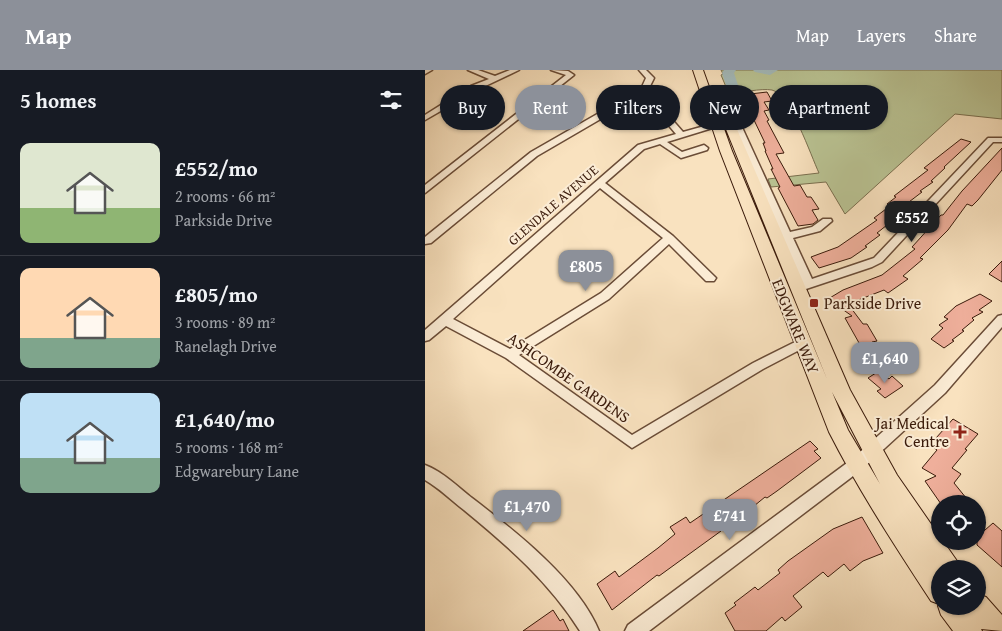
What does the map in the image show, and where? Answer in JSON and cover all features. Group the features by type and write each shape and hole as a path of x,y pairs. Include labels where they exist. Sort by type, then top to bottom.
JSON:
{"highway":[{"name":"EDGWARE WAY","path":"698,70 703,85"},
{"name":"EDGWARE WAY","path":"708,70 716,85"},
{"name":"EDGWARE WAY","path":"718,130 839,432 864,458 943,560"},
{"name":"EDGWARE WAY","path":"736,130 802,286 864,458 905,542 931,579"},
{"path":"957,615 969,631"},
{"path":"985,615 999,631"}],"street":[{"path":"425,72 429,70"},
{"path":"471,70 496,79"},
{"path":"425,118 474,88 516,70"},
{"path":"425,190 570,75 555,70"},
{"path":"427,241 534,154 644,90 650,78 642,70"},
{"path":"677,130 681,135"},
{"name":"GLENDALE AVENUE","path":"425,337 641,147 697,130"},
{"name":"EDGWARE WAY","path":"737,130 771,199 781,201 784,208 777,213 787,236 802,286"},
{"path":"802,286 878,260 991,140 1002,140"},
{"path":"661,141 681,155"},
{"path":"669,160 704,148"},
{"path":"599,183 669,238 710,278"},
{"path":"787,236 817,230 827,221"},
{"path":"510,355 605,296 669,238"},
{"path":"634,631 864,458 940,389 1002,319"},
{"name":"ASHCOMBE GARDENS","path":"445,320 510,355 632,442 758,366 803,343"},
{"path":"425,472 434,476 516,543 577,609 590,631"}],"green space":[{"path":"721,70 1002,70 1002,119 955,114 845,214 826,182 771,187 768,179 819,173 800,130 888,130 888,85 769,85 769,90 759,90 759,85 725,85 721,75 723,74"}],"building":[{"path":"767,92 769,96 769,101 764,102 769,110 764,111 769,120 767,121 769,130 772,130 784,153 776,154 794,186 800,185 807,197 811,197 819,209 812,210 818,220 813,224 798,226 778,188 780,187 771,169 773,169 763,143 765,143 759,130 759,93"},
{"path":"961,139 971,142 944,167 931,181 933,182 905,205 908,206 895,217 897,217 877,233 880,235 865,246 867,247 851,258 819,268 811,257 838,247 877,220 874,218 890,206 887,204 896,197 894,196 928,170 924,168"},
{"path":"1002,148 1002,170 972,206 967,204 948,230 920,258 923,259 903,276 908,279 888,293 884,290 848,304 863,324 867,324 877,341 872,342 876,348 863,350 845,318 852,316 828,299 843,290 882,275 915,249 912,247"},
{"path":"1002,261 1002,282 989,274"},
{"path":"980,294 992,301 979,310 983,312 972,318 974,320 952,340 954,341 944,348 931,339 943,328 939,325 948,319 944,317 956,306"},
{"path":"879,371 889,379 892,376 903,386 885,398 877,391 881,389 868,378"},
{"path":"953,419 978,434 952,468 961,474 954,483 964,495 935,495 925,481 936,476 922,468 937,450 933,447 939,441 936,438"},
{"path":"810,441 818,449 814,451 821,458 767,498 765,497 732,524 721,522 721,531 659,576 657,575 612,610 597,584 615,571 619,577 658,548 675,534 670,527 686,517 690,523"},
{"path":"862,517 883,553 863,561 850,571 844,564 828,577 823,572 793,596 802,607 785,621 782,617 766,631 735,631 725,613 736,605 734,603 755,587 758,590 780,573 778,570 788,561 833,529"},
{"path":"993,523 1002,531 1002,567 983,550 986,550 986,529"},
{"path":"553,610 560,621 563,619 569,631 523,631"}],"waterway":[{"path":"730,70 728,73 732,85"},
{"path":"759,70 770,72 772,70"}],"place":[{"name":"Parkside Drive","path":"814,303"},
{"name":"Jai Medical Centre","path":"960,432"}]}
